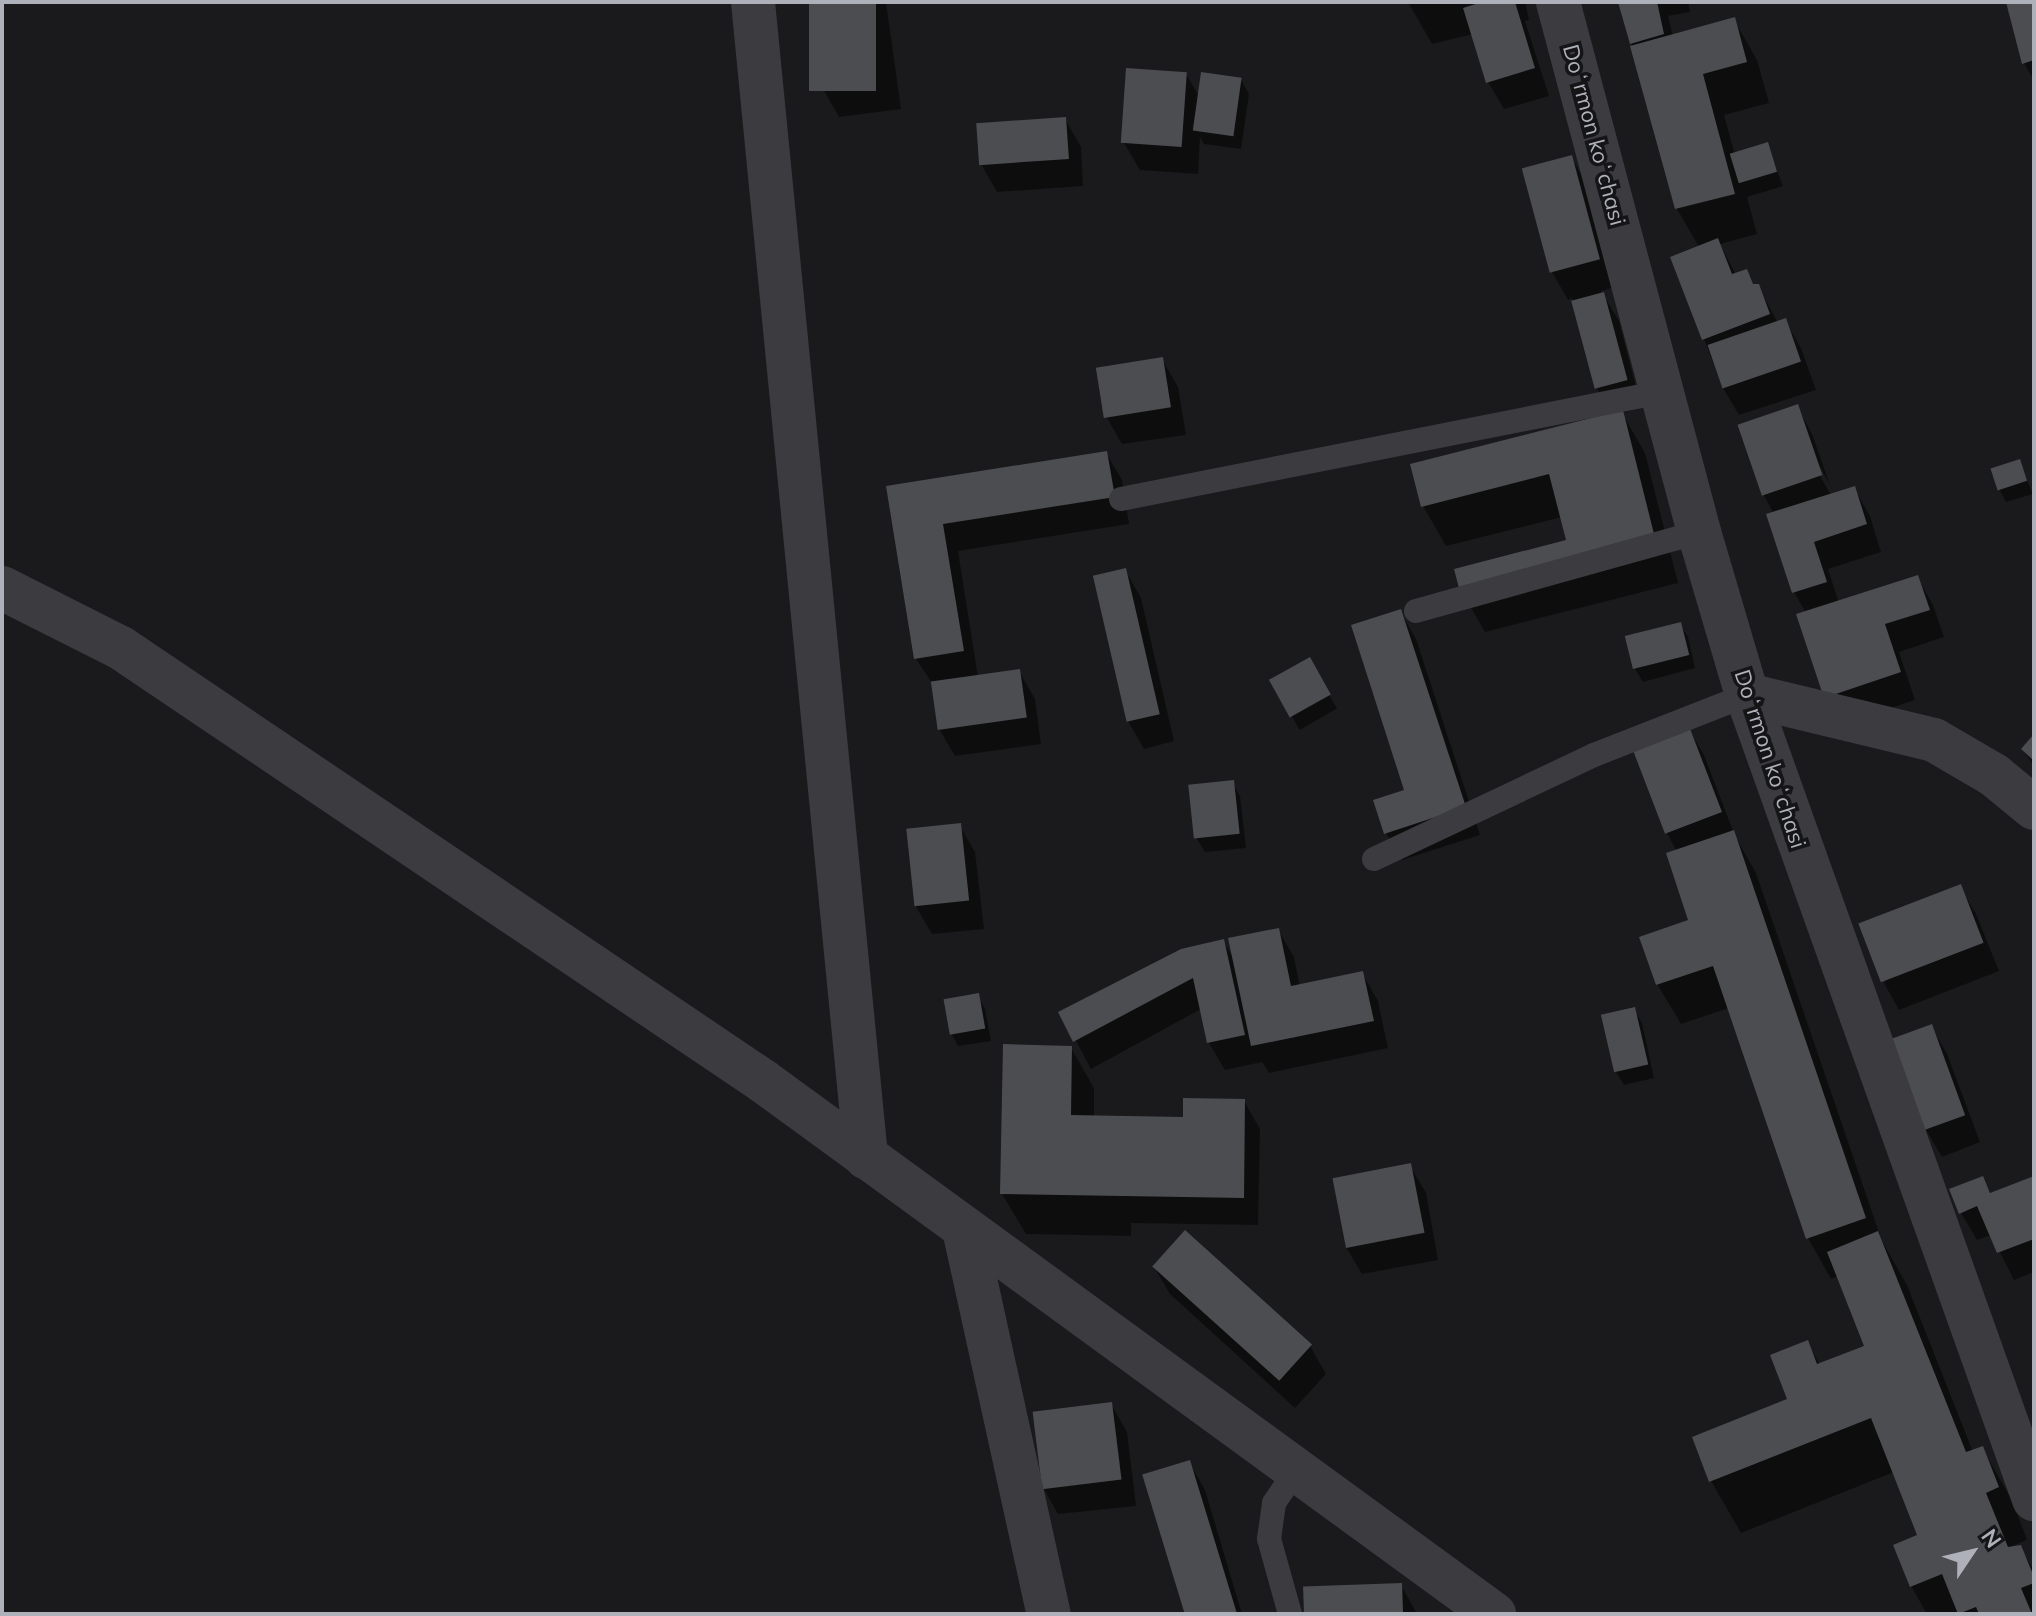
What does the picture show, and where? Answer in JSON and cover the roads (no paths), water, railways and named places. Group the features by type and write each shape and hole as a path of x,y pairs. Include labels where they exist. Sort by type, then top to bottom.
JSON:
{"street":[{"path":"753,2 866,1157"},
{"name":"Doʻrmon koʻchasi","path":"1558,2 1699,532 1747,695 2034,1499"},
{"path":"2,588 121,648 763,1081 1494,1614"},
{"path":"1747,695 1934,740 1994,775 2034,808"},
{"path":"964,1229 1049,1614"}],"lane":[{"path":"1121,499 1662,392"},
{"path":"1416,611 1699,532"},
{"path":"1374,859 1594,755 1747,695"},
{"path":"1290,1614 1269,1539 1274,1503 1296,1470"}]}
